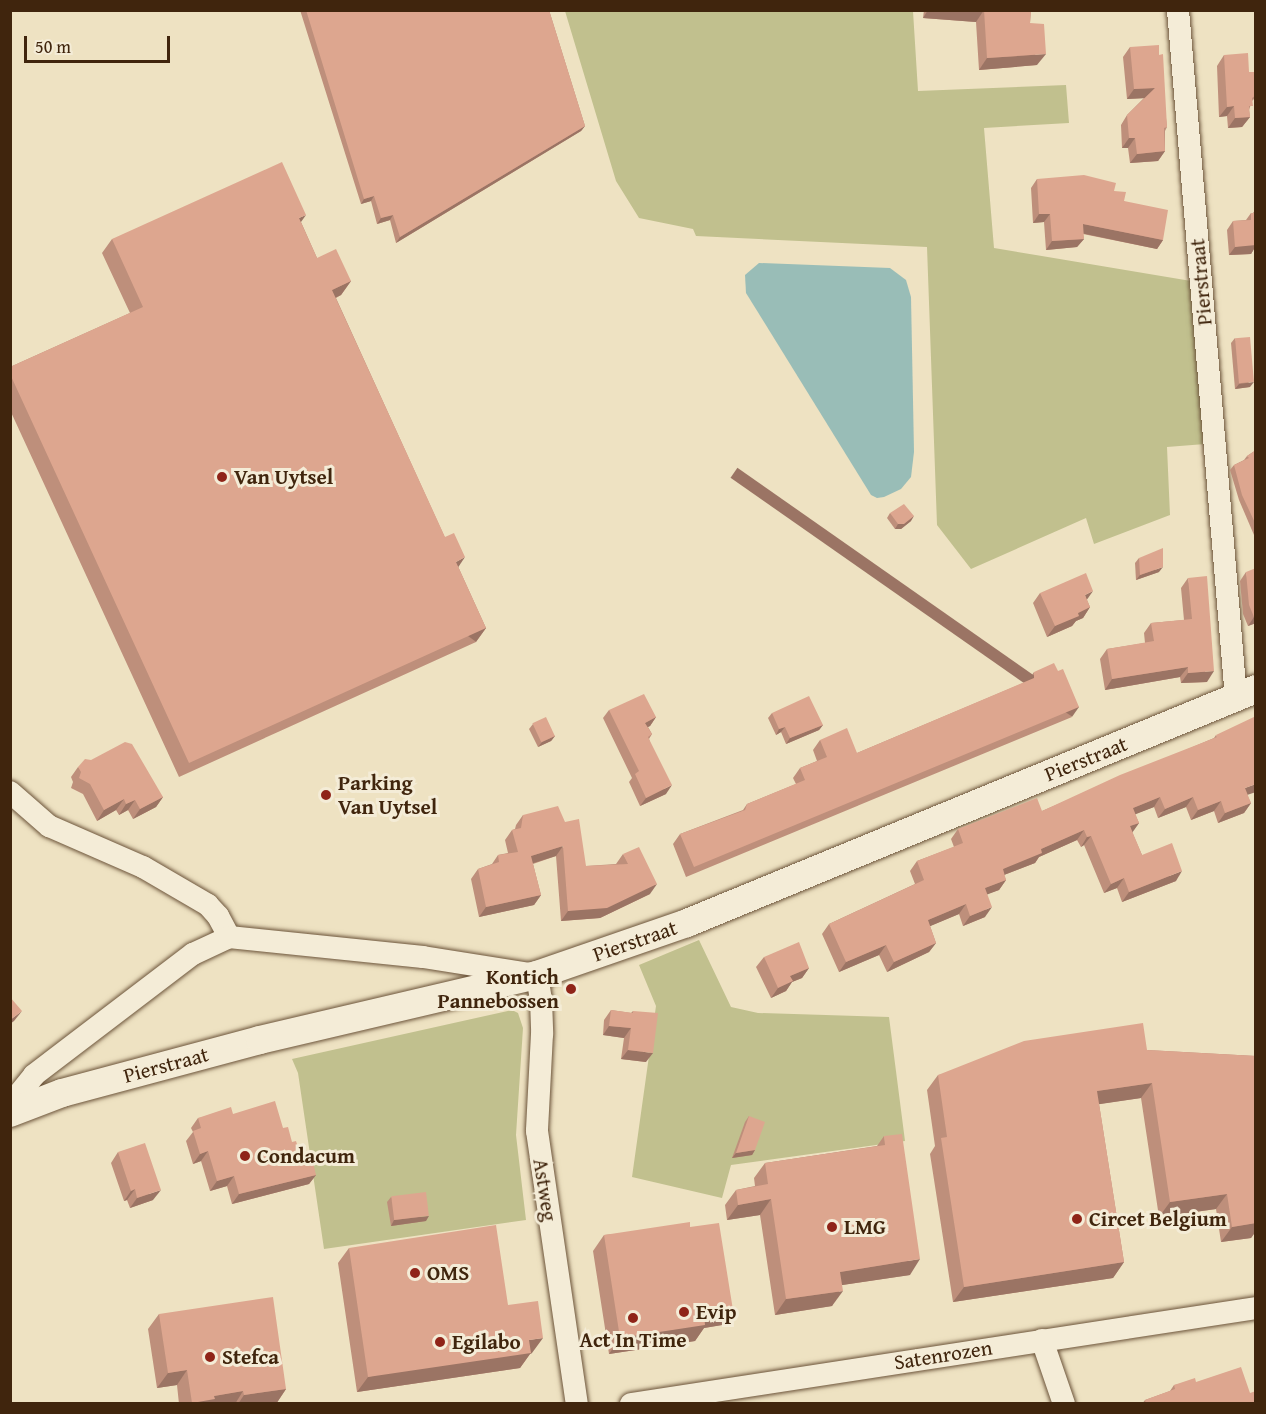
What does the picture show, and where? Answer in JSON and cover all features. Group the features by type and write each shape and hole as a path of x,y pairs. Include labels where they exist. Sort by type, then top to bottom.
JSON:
{"street":[{"name":"Pierstraat","path":"10,1113 62,1093 260,1040 537,975 687,923 1246,693 1178,10"},
{"path":"10,792 50,826 144,867 208,905 218,916 229,937"},
{"path":"10,1105 34,1075 193,954 229,937 423,957 537,975"},
{"name":"Astweg","path":"537,975 541,999 542,1034 537,1131 577,1404"},
{"name":"Satenrozen","path":"630,1404 1256,1308"},
{"path":"1042,1340 1064,1404"}],"shaded area":[{"path":"565,11 913,11 918,91 1066,85 1069,123 984,128 994,248 1191,281 1205,444 1167,447 1170,515 1094,544 1086,518 971,569 937,525 927,247 696,236 693,229 639,218 616,181"},
{"path":"699,940 731,1007 758,1013 889,1017 905,1141 731,1165 722,1198 632,1177 656,1006 639,965"},
{"path":"512,1010 518,1013 523,1028 516,1135 526,1220 324,1249 298,1073 292,1059"}],"water":[{"path":"759,263 890,268 906,280 911,297 914,452 911,477 901,489 884,497 877,498 871,495 746,293 745,275"}],"building":[{"path":"306,10 549,10 585,126 400,237 393,215 381,218 374,196 364,199"},
{"path":"984,10 1031,10 1030,23 1044,24 1046,54 987,58"},
{"path":"1159,45 1159,55 1163,54 1167,127 1164,128 1165,151 1137,154 1135,138 1129,138 1127,115 1155,88 1134,89 1130,47"},
{"path":"1248,53 1249,72 1256,72 1256,95 1252,98 1253,106 1249,106 1250,117 1235,118 1234,106 1227,107 1224,55"},
{"name":"Van Uytsel","path":"282,162 306,215 299,218 317,258 336,249 351,281 332,290 445,537 454,533 465,557 456,562 486,628 189,763 10,374 10,367 143,307 112,239"},
{"path":"1084,175 1116,183 1114,191 1126,192 1124,201 1168,210 1163,240 1083,224 1084,239 1052,241 1050,214 1039,214 1037,179"},
{"path":"1251,213 1256,213 1256,245 1235,247 1233,221 1251,220"},
{"path":"1250,337 1254,382 1239,383 1235,338"},
{"path":"1256,450 1256,525 1242,495 1234,465 1249,458 1247,456"},
{"path":"904,504 914,516 904,524 898,524 890,513"},
{"path":"1163,548 1163,567 1140,575 1139,558"},
{"path":"1256,568 1256,616 1254,617 1249,605 1246,572"},
{"path":"1086,573 1093,591 1085,595 1090,607 1078,613 1079,616 1055,626 1040,593"},
{"path":"1207,576 1214,671 1188,673 1188,667 1112,679 1107,649 1154,641 1151,623 1192,619 1188,578"},
{"path":"1054,663 1058,671 1063,669 1079,707 694,867 680,834 745,810 747,804 805,780 800,768 827,757 820,740 847,728 857,753 1034,678 1034,672"},
{"path":"644,694 656,717 645,723 652,734 648,737 672,785 646,798 635,774 639,771 609,710"},
{"path":"809,696 823,725 790,738 785,727 779,729 772,713"},
{"path":"1256,716 1256,784 1245,788 1251,803 1225,813 1221,801 1198,810 1193,797 1165,809 1160,797 1133,808 1139,823 1130,826 1142,855 1172,843 1182,871 1129,892 1124,878 1111,884 1091,836 1087,837 1084,830 1041,849 1042,853 1003,869 1006,880 985,888 992,907 970,916 966,904 928,920 936,943 894,962 886,945 846,962 829,924 924,880 917,861 963,843 958,829 1037,798 1042,811 1120,775 1217,737 1216,735"},
{"path":"546,717 555,736 541,742 532,723"},
{"path":"125,742 132,744 163,797 140,809 135,800 126,804 124,799 104,810 90,784 79,778 81,772 78,767 85,759 91,760"},
{"path":"558,806 565,822 579,819 586,866 628,864 623,854 639,847 657,884 607,908 568,911 563,846 531,856 541,895 486,907 478,869 499,862 498,855 518,852 512,830 521,828 523,815"},
{"path":"799,942 809,968 790,976 793,981 778,988 764,957"},
{"path":"10,997 22,1011 10,1020"},
{"path":"611,1010 658,1013 653,1053 628,1050 631,1028 609,1026"},
{"path":"1143,1023 1147,1050 1256,1056 1256,1223 1232,1227 1227,1194 1170,1202 1152,1083 1097,1091 1124,1262 964,1287 941,1138 947,1137 938,1075 1024,1041"},
{"name":"Condacum","path":"275,1101 283,1128 288,1127 292,1142 296,1141 302,1160 312,1158 316,1175 239,1194 234,1176 217,1181 208,1151 200,1154 193,1131 201,1128 198,1118 231,1107 233,1114"},
{"path":"749,1116 765,1122 755,1150 736,1153"},
{"name":"LMG","path":"902,1134 920,1259 840,1272 843,1291 786,1299 771,1199 738,1205 736,1190 768,1184 765,1163 885,1145 884,1136"},
{"path":"145,1143 161,1190 137,1198 135,1189 131,1191 118,1152"},
{"path":"426,1192 429,1216 394,1220 391,1196"},
{"path":"690,1222 690,1227 719,1223 733,1310 704,1314 705,1325 620,1338 604,1235"},
{"path":"496,1225 508,1305 538,1301 543,1338 529,1340 531,1353 368,1377 349,1248"},
{"name":"Stefca","path":"273,1297 286,1389 244,1395 243,1391 192,1403 187,1370 168,1373 159,1314"},
{"path":"1241,1367 1250,1393 1256,1391 1256,1404 1146,1404 1145,1400 1175,1389 1174,1385 1195,1378 1196,1382"}],"place":[{"name":"Van Uytsel","path":"222,477"},
{"name":"Parking Van Uytsel","path":"326,795"},
{"name":"Kontich Pannebossen","path":"571,989"},
{"name":"Condacum","path":"245,1156"},
{"name":"Circet Belgium","path":"1077,1219"},
{"name":"LMG","path":"832,1227"},
{"name":"OMS","path":"415,1273"},
{"name":"Evip","path":"684,1312"},
{"name":"Act In Time","path":"633,1318"},
{"name":"Egilabo","path":"440,1342"},
{"name":"Stefca","path":"210,1357"}]}
